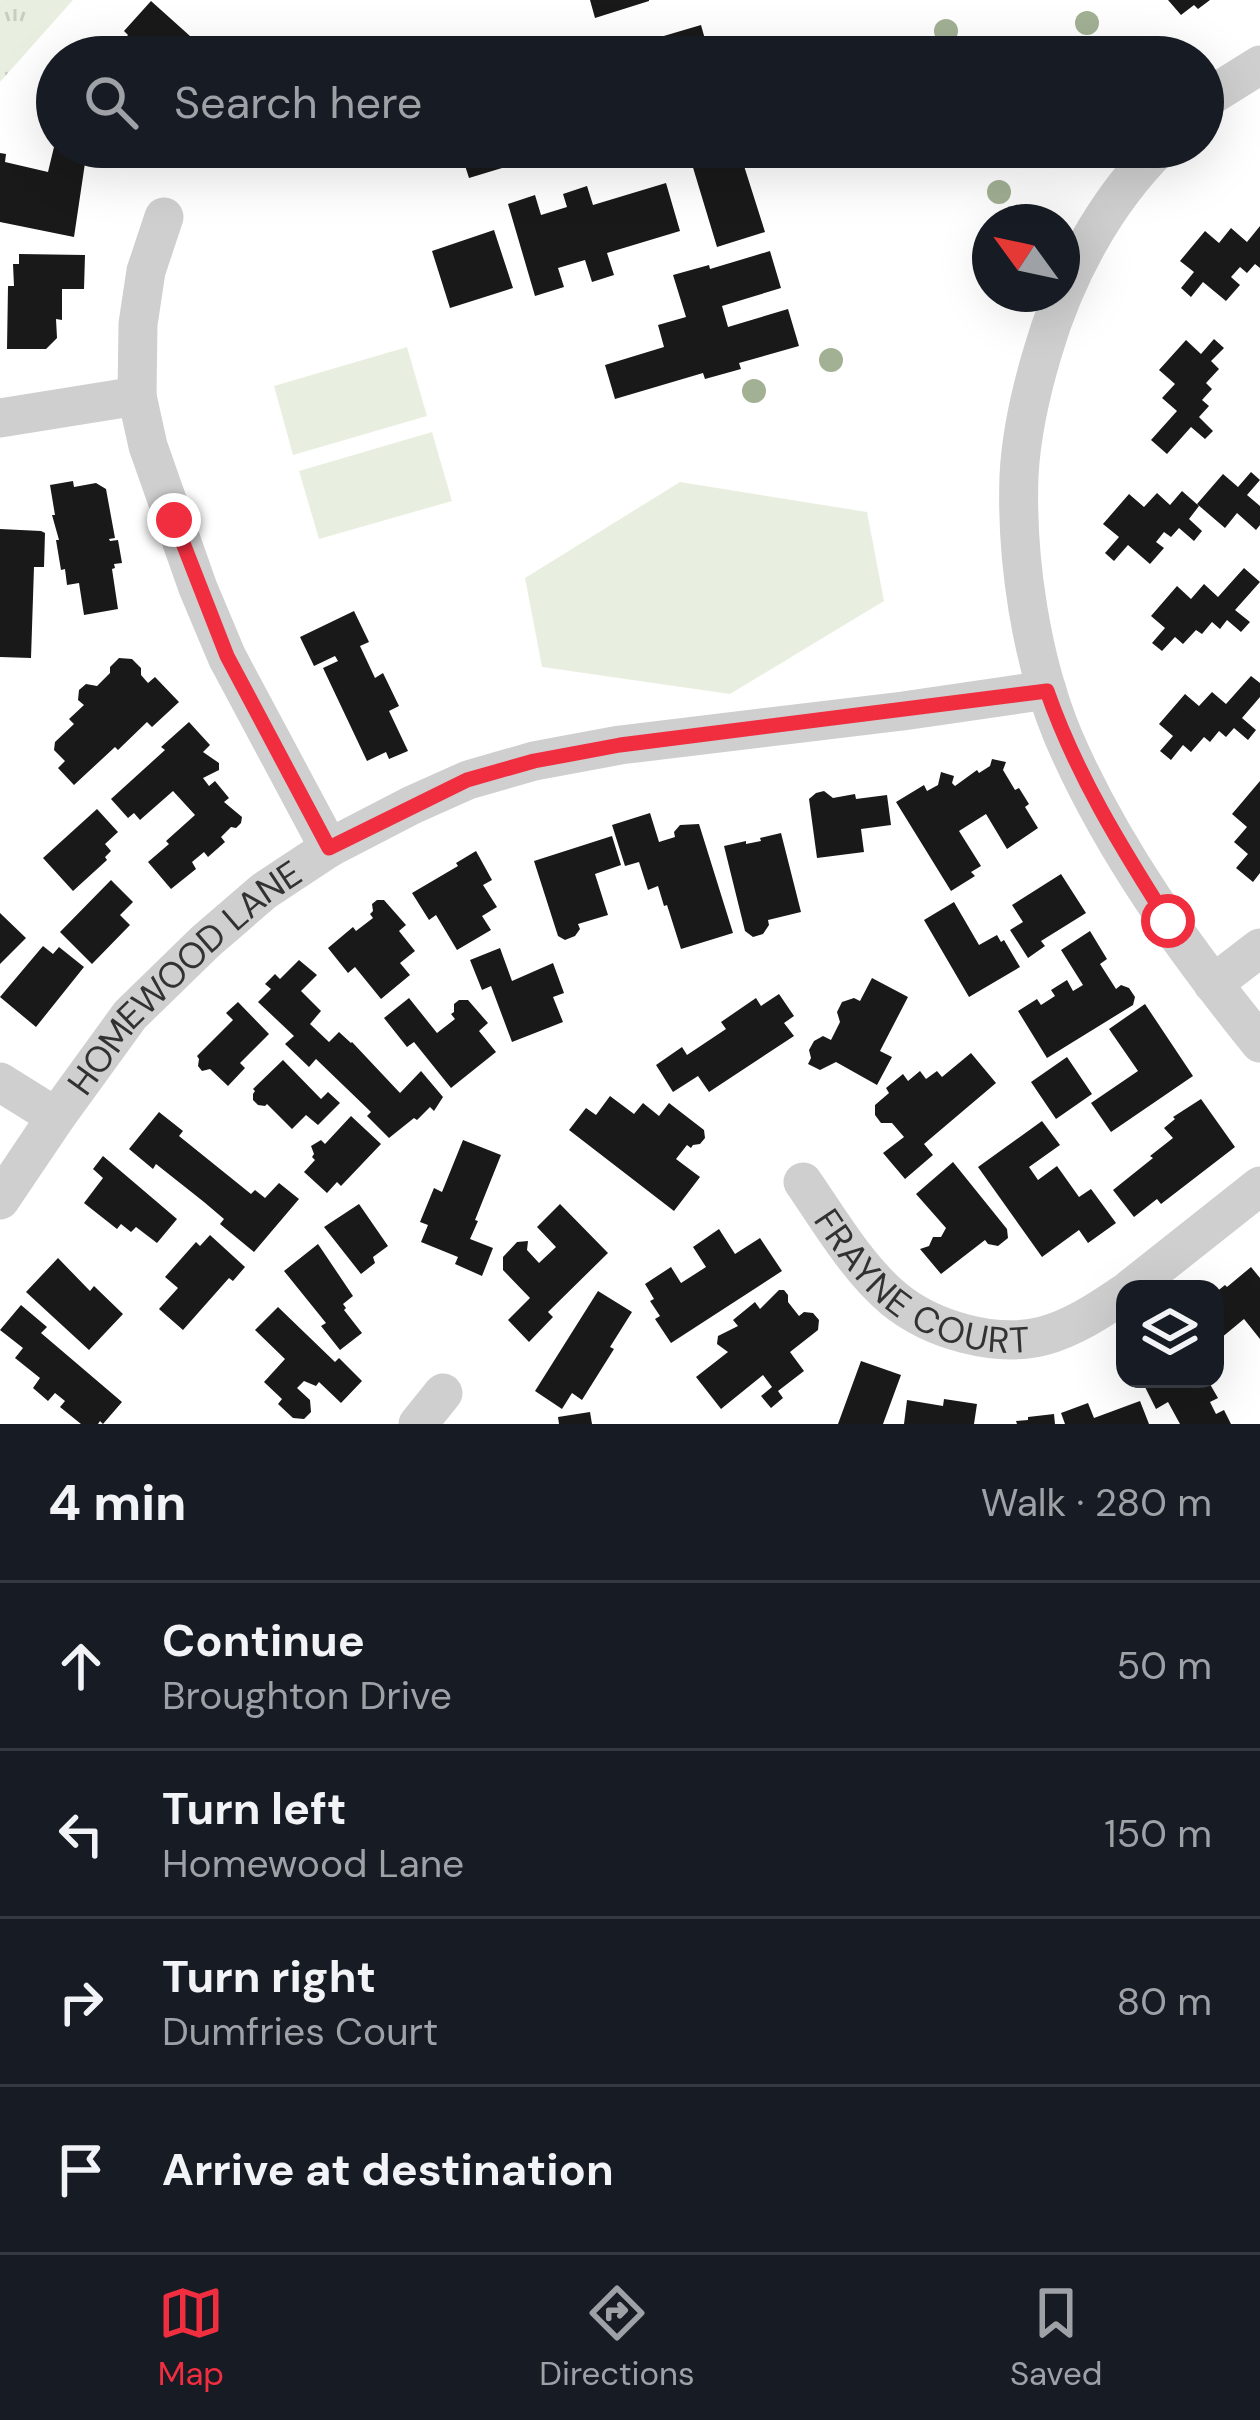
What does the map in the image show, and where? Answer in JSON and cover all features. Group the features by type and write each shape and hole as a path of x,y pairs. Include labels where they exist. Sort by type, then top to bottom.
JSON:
{"street":[{"path":"1224,88 1260,65"},
{"path":"1140,168 1086,244 1054,313 1030,396 1019,474 1020,552 1047,691 1091,795 1213,984 1260,1043"},
{"path":"164,217 146,271 138,324 137,396 148,446 227,656 329,848"},
{"path":"0,418 137,396"},
{"name":"HOMEWOOD LANE","path":"0,1200 130,1015 206,941 264,891 329,848 467,780 534,761 641,742 1047,691"},
{"path":"1213,984 1260,948"},
{"path":"0,1082 56,1117"},
{"name":"FRAYNE COURT","path":"803,1182 862,1265 895,1299 961,1332 999,1340 1042,1336 1084,1320 1116,1298"},
{"name":"FRAYNE COURT","path":"1141,1280 1260,1186"},
{"path":"418,1424 443,1394"}],"green space":[{"path":"73,0 36,36 0,82 0,1"},
{"path":"407,347 427,416 293,455 274,386"},
{"path":"432,432 452,501 319,539 299,471"},
{"path":"680,482 867,512 884,601 730,694 542,667 525,578"}],"building":[{"path":"590,0 649,0 649,1 595,18"},
{"path":"1168,0 1210,0 1181,15"},
{"path":"151,1 190,36 127,36 124,31"},
{"path":"701,25 704,36 664,36"},
{"path":"0,153 6,154 5,162 48,172 49,168 84,168 74,237 0,222"},
{"path":"466,168 502,168 469,178"},
{"path":"693,168 745,168 765,232 717,247"},
{"path":"666,183 680,231 607,253 614,275 592,282 585,260 558,268 564,287 535,296 508,204 535,195 541,215 567,207 563,194 587,186 593,205"},
{"path":"1260,226 1260,268 1255,264 1247,273 1240,267 1231,277 1240,285 1226,301 1203,282 1191,297 1181,288 1194,272 1180,261 1205,231 1219,243 1231,228 1247,242"},
{"path":"494,230 513,288 450,308 432,251"},
{"path":"770,251 781,288 722,306 728,327 788,309 799,346 739,363 741,369 705,379 703,373 615,399 605,365 664,347 658,325 686,317 673,275"},
{"path":"19,254 85,255 84,289 62,289 62,320 56,319 57,338 46,349 7,349 8,286 14,286 13,264 19,264"},
{"path":"1214,339 1224,348 1211,361 1219,369 1206,383 1212,389 1202,400 1209,406 1199,417 1213,431 1205,439 1191,427 1167,454 1151,440 1177,411 1162,398 1175,384 1159,370 1186,340 1201,354"},
{"path":"1251,472 1260,480 1247,495 1260,506 1256,530 1237,513 1225,528 1197,504 1223,474 1238,487"},
{"path":"73,481 74,487 96,483 106,489 115,538 109,539 118,540 122,563 112,569 118,609 84,615 79,583 67,585 65,569 61,570 50,485"},
{"path":"1182,491 1199,506 1189,519 1202,531 1194,541 1179,528 1171,537 1164,532 1156,542 1164,548 1150,564 1128,545 1114,561 1105,553 1119,537 1103,524 1129,494 1144,507 1157,493 1170,505"},
{"path":"0,529 45,533 44,567 34,567 31,658 0,657"},
{"path":"1244,568 1260,582 1235,610 1250,622 1241,632 1227,620 1220,629 1212,622 1202,634 1196,630 1183,644 1175,637 1162,651 1152,643 1165,628 1151,616 1177,586 1191,599 1204,584 1218,597"},
{"path":"354,611 369,642 360,646 375,678 383,673 399,706 389,711 408,751 389,759 386,752 367,761 323,668 338,661 335,656 314,666 300,637"},
{"path":"119,658 132,659 148,683 155,677 179,702 152,727 147,722 118,750 115,747 74,785 58,768 65,761 54,750 55,742 74,724 69,719 84,705 78,700 79,690 86,684 97,686"},
{"path":"1251,676 1260,683 1260,697 1242,718 1256,730 1248,740 1234,728 1226,737 1219,731 1210,742 1204,737 1191,752 1183,745 1171,760 1160,751 1173,736 1159,724 1185,694 1199,706 1212,692 1226,704"},
{"path":"189,722 210,745 203,752 219,763 219,770 203,778 209,786 215,781 229,798 224,802 242,817 236,828 221,837 225,842 208,857 204,852 192,862 196,869 171,889 148,862 195,815 173,791 140,820 134,813 128,818 111,799"},
{"path":"992,759 1006,762 1003,770 1029,804 1025,807 1038,828 1007,849 986,814 959,831 981,866 971,872 975,876 951,891 896,802 924,785 927,791 938,785 941,772 954,776 955,786 990,766"},
{"path":"1260,781 1260,873 1253,882 1236,868 1248,854 1234,842 1247,827 1232,814"},
{"path":"824,791 833,798 887,795 891,825 861,829 864,852 817,858 809,799"},
{"path":"97,809 118,832 105,844 111,851 107,860 73,891 43,858"},
{"path":"650,813 659,842 675,837 680,825 699,824 733,933 681,949 658,886 648,890 639,862 625,866 612,825"},
{"path":"781,833 801,912 768,920 763,934 753,937 745,931 724,846"},
{"path":"612,836 621,865 595,874 608,915 578,924 575,936 565,940 558,936 534,861"},
{"path":"476,851 492,880 483,885 497,907 482,916 491,930 457,950 436,915 429,920 412,893"},
{"path":"1061,874 1086,913 1041,941 1045,946 1028,958 1010,930 1023,922 1012,905"},
{"path":"111,880 133,902 120,915 130,925 92,964 60,932"},
{"path":"384,900 406,925 399,931 415,951 400,963 410,975 381,999 355,967 348,973 328,948 353,927 356,931 373,918 372,904"},
{"path":"954,902 979,945 997,935 1020,967 969,997 924,920"},
{"path":"0,913 26,938 0,964"},
{"path":"1090,931 1107,959 1100,964 1116,989 1121,985 1129,988 1135,997 1133,1005 1047,1058 1018,1011 1037,999 1041,1005 1055,996 1051,990 1067,980 1073,991 1083,985 1061,950"},
{"path":"43,946 53,954 59,947 84,967 36,1027 0,997"},
{"path":"500,948 512,981 553,963 564,993 553,997 563,1022 512,1042 491,986 482,990 470,960"},
{"path":"299,960 317,975 301,991 321,1011 310,1024 329,1042 339,1032 400,1093 421,1071 443,1097 434,1111 430,1107 389,1138 367,1116 371,1112 316,1059 309,1067 285,1044 294,1036 258,1002 271,989 265,984 275,974 280,979"},
{"path":"872,978 908,997 880,1051 892,1057 877,1085 836,1062 820,1070 808,1064 814,1041 823,1036 831,1040 840,1022 837,1012 842,1002 860,1001"},
{"path":"779,994 794,1016 784,1023 794,1036 709,1092 698,1076 673,1092 656,1065 682,1047 687,1055 726,1029 721,1022 756,998 761,1006"},
{"path":"409,998 437,1033 455,1019 451,1014 454,1004 468,1000 488,1023 479,1031 496,1052 451,1088 414,1042 407,1047 384,1018"},
{"path":"238,1002 269,1034 240,1063 245,1068 228,1086 210,1069 202,1071 197,1056 233,1020 226,1013"},
{"path":"1145,1004 1193,1076 1111,1132 1091,1103 1138,1071 1109,1029"},
{"path":"971,1053 996,1083 924,1144 933,1155 905,1179 883,1153 904,1137 892,1123 881,1123 875,1105 903,1074 908,1081 920,1071 926,1079 937,1071 942,1077"},
{"path":"1067,1057 1092,1094 1056,1119 1031,1082"},
{"path":"283,1060 321,1099 328,1092 340,1103 318,1125 306,1115 292,1129 267,1104 253,1100 253,1089"},
{"path":"610,1096 634,1114 643,1103 659,1116 669,1103 704,1130 700,1144 687,1145 676,1159 700,1177 674,1211 569,1130 586,1108 596,1115"},
{"path":"1201,1099 1235,1147 1161,1204 1157,1199 1134,1217 1113,1190 1173,1138 1164,1128 1173,1117"},
{"path":"159,1112 183,1131 179,1136 251,1194 255,1190 265,1198 279,1183 299,1199 254,1252 220,1224 224,1219 204,1202 129,1149"},
{"path":"351,1116 381,1144 341,1186 337,1182 327,1193 304,1172 315,1160 311,1146 321,1140 325,1144"},
{"path":"1042,1121 1060,1145 1029,1167 1038,1180 1057,1166 1079,1197 1091,1189 1116,1223 1088,1243 1079,1230 1042,1257 978,1167"},
{"path":"463,1140 501,1155 470,1239 493,1248 482,1276 455,1264 458,1257 421,1242 428,1225 420,1222 434,1188 442,1192"},
{"path":"103,1156 177,1219 157,1243 136,1227 131,1232 121,1224 117,1229 84,1203 103,1178 93,1169"},
{"path":"953,1162 1007,1229 1008,1238 998,1246 985,1240 941,1274 920,1249 929,1246 933,1237 941,1237 946,1228 916,1194"},
{"path":"359,1204 388,1246 361,1274 324,1227"},
{"path":"560,1204 608,1253 548,1312 553,1317 529,1342 508,1320 530,1298 503,1270 503,1257 517,1242 528,1241 527,1250 539,1263 556,1247 537,1227"},
{"path":"719,1229 735,1254 760,1238 782,1271 671,1343 655,1319 660,1316 645,1284 671,1267 681,1283 706,1267 693,1247"},
{"path":"210,1235 245,1267 233,1281 229,1278 183,1330 159,1309 178,1288 165,1277 196,1242 200,1246"},
{"path":"318,1244 353,1296 343,1304 344,1310 362,1333 340,1350 321,1326 326,1323 284,1271"},
{"path":"58,1258 90,1291 94,1286 123,1314 89,1350 26,1292"},
{"path":"1251,1267 1260,1278 1260,1339 1244,1319 1224,1336 1227,1287"},
{"path":"779,1290 788,1295 799,1316 813,1313 819,1320 818,1330 790,1352 804,1371 778,1391 783,1398 771,1408 761,1396 772,1387 763,1375 721,1409 696,1377 728,1352 717,1344 718,1336 738,1326 733,1320 755,1302 760,1309"},
{"path":"598,1291 632,1312 582,1400 572,1393 562,1409 535,1391"},
{"path":"21,1305 47,1327 41,1333 122,1402 103,1424 81,1424 60,1407 65,1401 55,1393 48,1401 33,1388 40,1378 15,1358 23,1348 0,1330"},
{"path":"278,1307 362,1381 341,1403 319,1382 316,1386 304,1381 297,1388 310,1400 311,1412 304,1419 293,1418 264,1382 285,1359 255,1330"},
{"path":"861,1361 901,1375 883,1424 838,1424"},
{"path":"1146,1388 1212,1388 1218,1398 1210,1402 1216,1414 1224,1410 1231,1424 1180,1424 1168,1402 1156,1409"},
{"path":"944,1399 977,1404 974,1424 904,1424 907,1400 943,1406"},
{"path":"1140,1401 1149,1424 1065,1424 1061,1413 1088,1403 1094,1418"},
{"path":"590,1412 592,1424 559,1424 558,1417"},
{"path":"1054,1414 1055,1424 1016,1421 1028,1417"}],"route":[{"path":"174,520 227,656 329,848 467,780 534,761 620,745 1047,691 1091,795 1168,921"}]}
